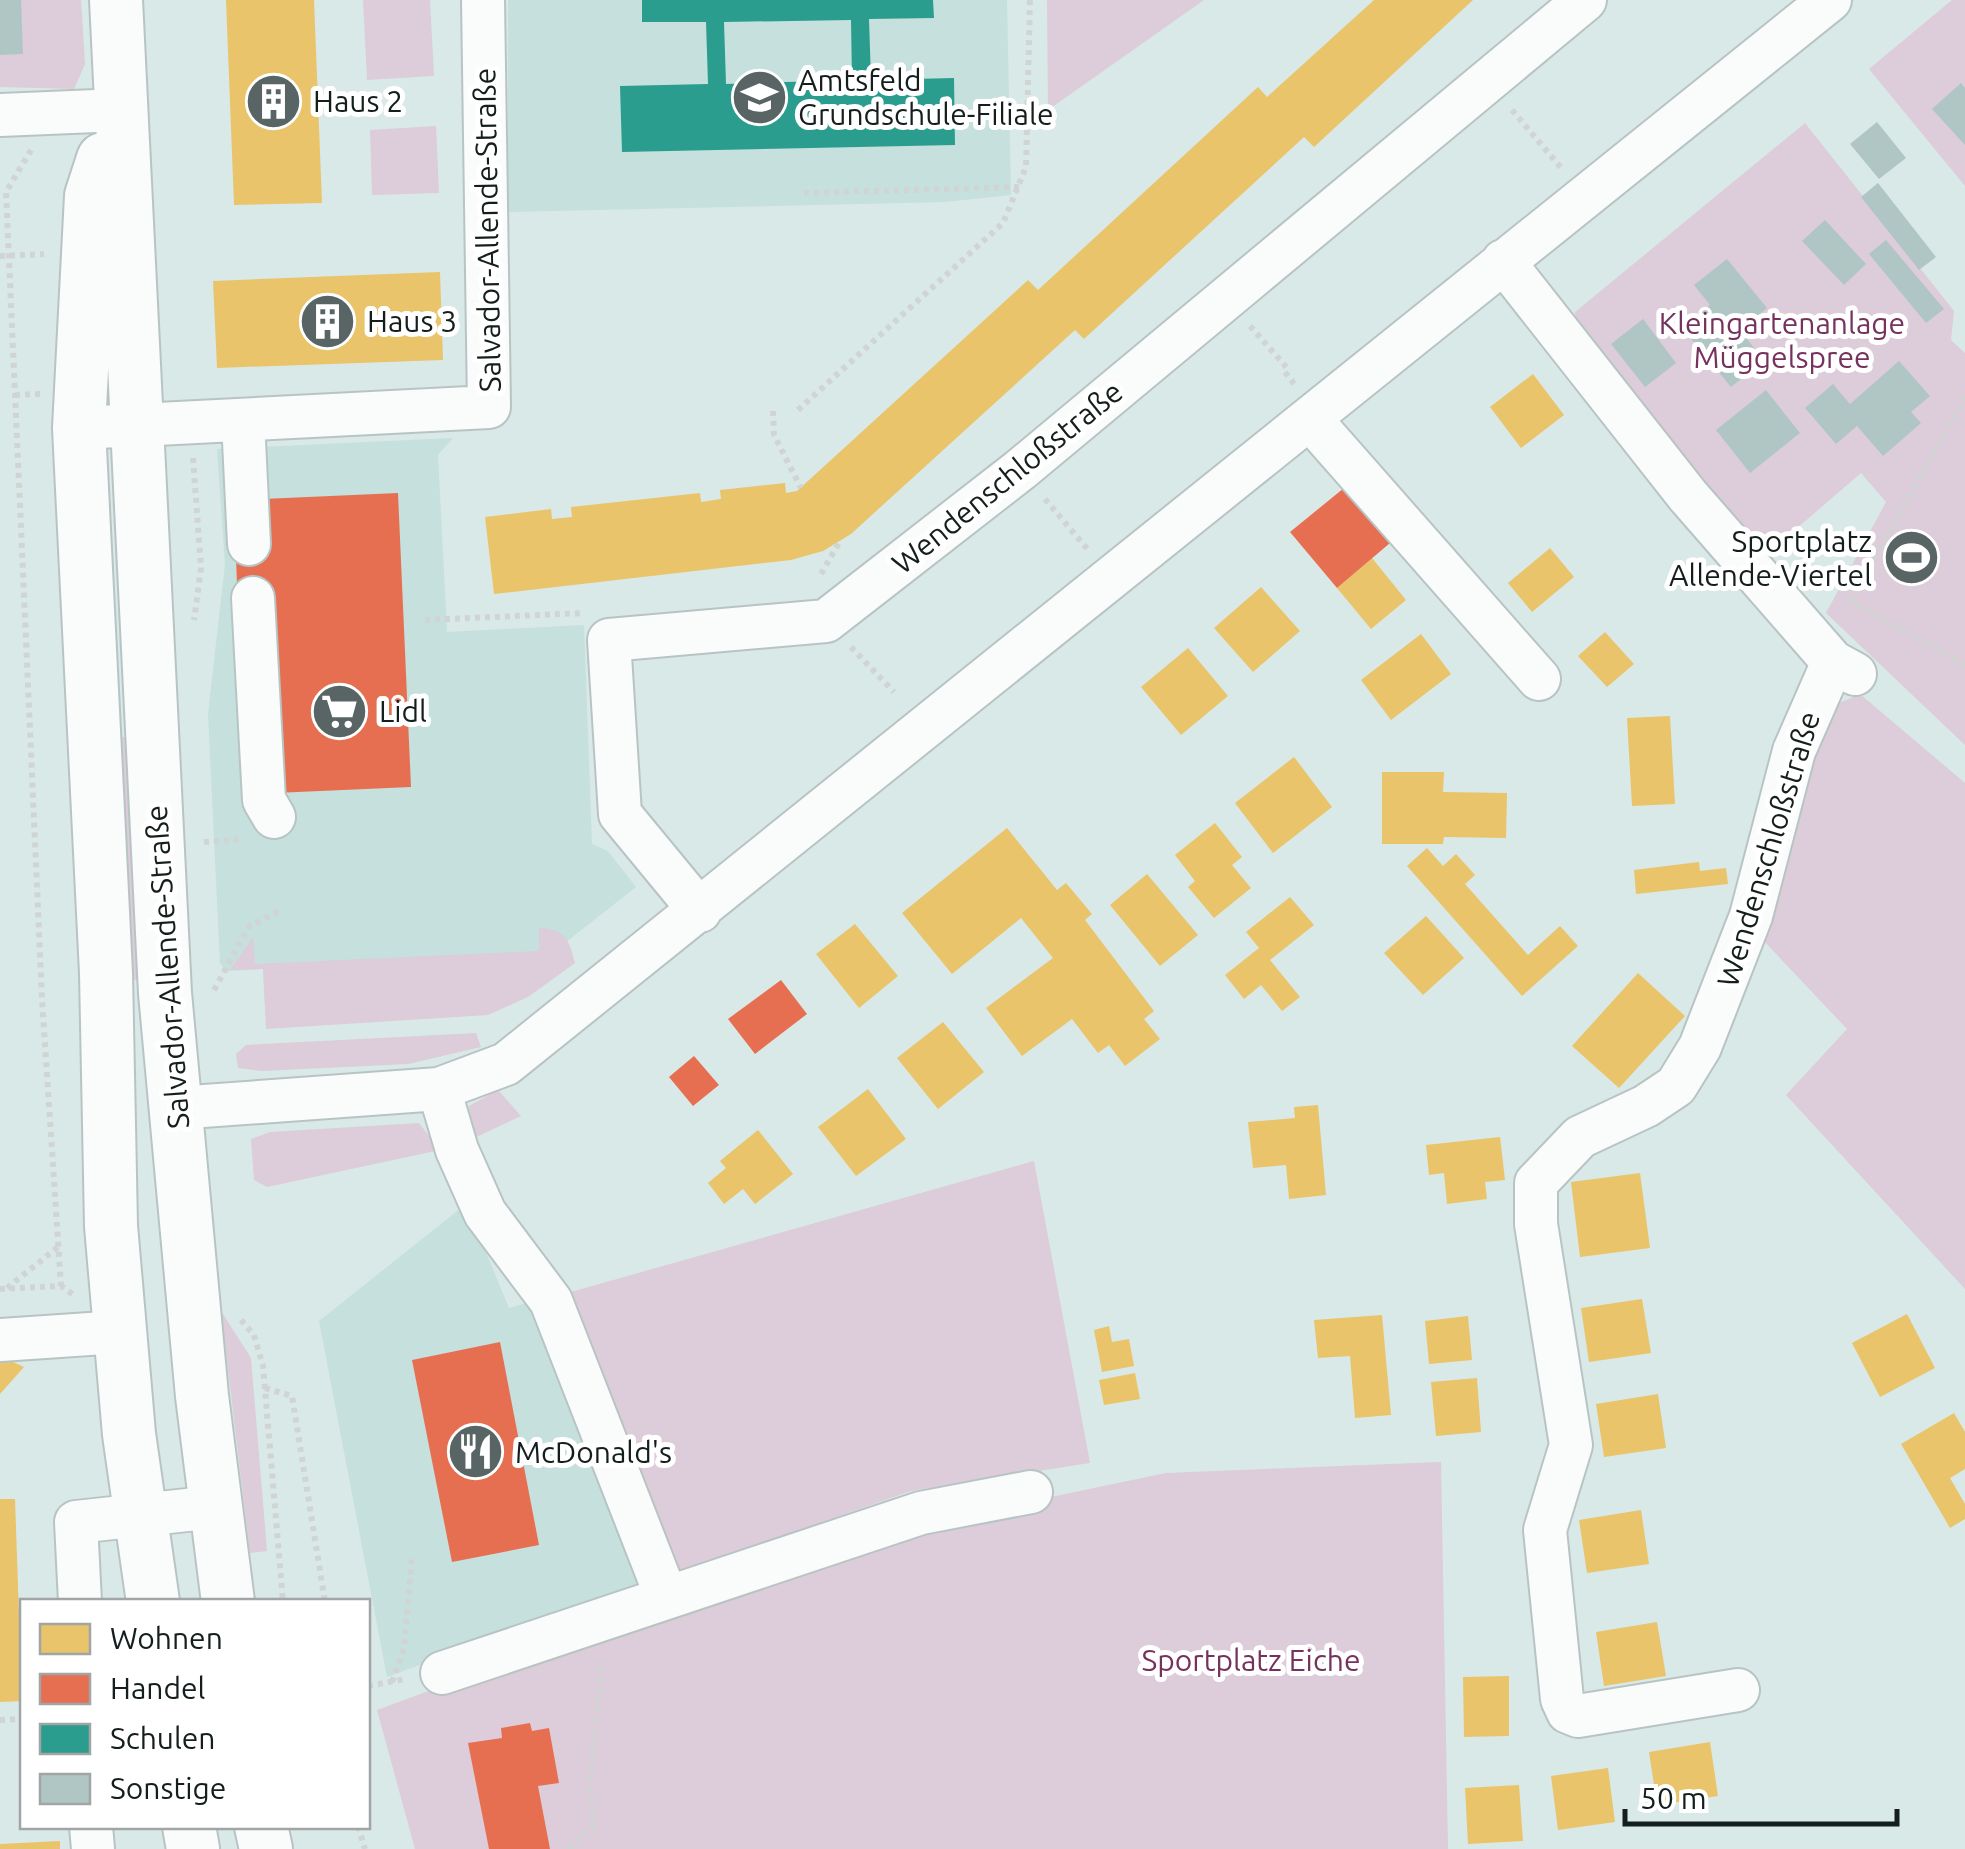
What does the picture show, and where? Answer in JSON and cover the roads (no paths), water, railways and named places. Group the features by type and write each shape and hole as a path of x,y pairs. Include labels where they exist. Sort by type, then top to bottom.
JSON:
{"main road":[{"name":"Salvador-Allende-Straße","path":"116,0 120,110 158,425 154,820 176,1108 228,1599"},
{"name":"Salvador-Allende-Straße","path":"120,110 91,196 79,428 107,984 106,1149 119,1332 153,1599"},
{"path":"109,1114 176,1108"}],"street":[{"name":"Salvador-Allende-Straße","path":"79,428 490,408 483,0"},
{"name":"Wendenschloßstraße","path":"700,911 620,814 609,640 826,622 1020,470 1585,0"},
{"path":"176,1108 439,1089 506,1064 1830,0"},
{"path":"0,115 120,110"},
{"name":"Wendenschloßstraße","path":"1503,261 1688,496 1845,668 1794,751 1751,916 1700,1047 1676,1086 1646,1106 1580,1137 1536,1183 1536,1224 1571,1445 1545,1530 1562,1700 1568,1712 1578,1716 1738,1690"},
{"path":"1310,419 1539,680"},
{"path":"243,420 249,544"},
{"path":"252,598 264,800 274,817"},
{"path":"439,1089 457,1150 485,1213 551,1301 666,1596"},
{"path":"0,1340 119,1332"},
{"path":"442,1673 921,1514 1031,1492"},
{"path":"80,1599 76,1522 215,1507"}],"place":[{"name":"Amtsfeld Grundschule-Filiale","path":"759,97"},
{"name":"Haus 2","path":"274,101"},
{"name":"Haus 3","path":"328,321"},
{"name":"Sportplatz Allende-Viertel","path":"1911,558"},
{"name":"Lidl","path":"340,711"},
{"name":"McDonald's","path":"476,1452"}],"park label":[{"name":"Kleingartenanlage Müggelspree","path":"1782,340"},
{"name":"Sportplatz Eiche","path":"1251,1660"}]}
